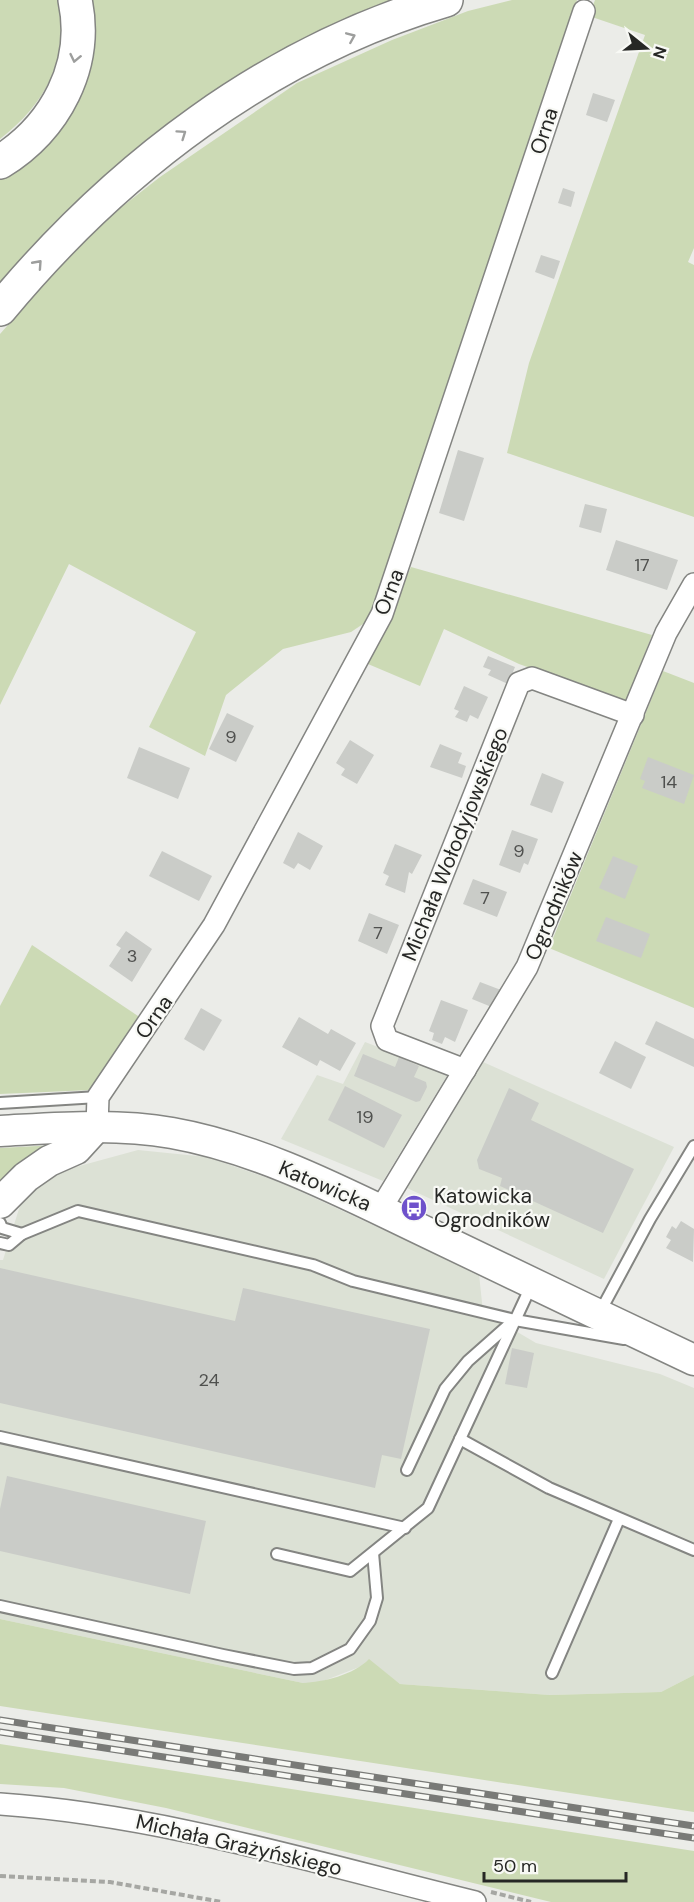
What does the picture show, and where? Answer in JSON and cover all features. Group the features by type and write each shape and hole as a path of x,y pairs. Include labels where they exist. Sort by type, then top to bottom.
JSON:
{"highway":[{"path":"0,162 20,150 43,129 66,89 78,41 75,0"},
{"path":"0,309 39,262 102,198 159,150 237,96 329,46 412,10 446,0"}],"street":[{"name":"Orna","path":"97,1111 214,926 382,614 584,11"},
{"name":"Ogrodników","path":"380,1210 527,967 540,941 666,633 694,584"},
{"name":"Michała Wołodyjowskiego","path":"465,1070 387,1040 382,1026 519,683 532,678 633,715"},
{"name":"Katowicka","path":"0,1131 97,1111 134,1128 200,1138 286,1168 380,1210 681,1354"},
{"path":"0,1203 26,1177 49,1161 76,1149 97,1111"},
{"name":"Michała Grażyńskiego","path":"0,1804 63,1809 123,1818 475,1902"}],"lane":[{"path":"0,1103 97,1111"},
{"path":"598,1315 650,1219 694,1146"},
{"path":"0,1243 9,1245 22,1234 78,1211 313,1265 352,1281 515,1320 681,1354"},
{"path":"0,1223 2,1228 22,1234"},
{"path":"277,1554 350,1570 428,1508 532,1283"},
{"path":"406,1470 445,1389 468,1361 515,1320"},
{"path":"0,1437 405,1528"},
{"path":"460,1440 549,1488 694,1550"},
{"path":"552,1673 619,1519"},
{"path":"0,1606 294,1669 312,1668 350,1648 370,1621 377,1598 373,1553"}],"path":[{"path":"0,1876 111,1882 222,1902"}],"shaded area":[{"path":"365,1042 448,1074 383,1181 281,1139 317,1075 343,1084"},
{"path":"483,1062 674,1147 604,1279 407,1188"},
{"path":"138,1150 207,1157 282,1183 479,1274 483,1312 536,1343 660,1374 694,1388 694,1675 661,1692 550,1695 400,1684 369,1660 362,1666 318,1683 303,1683 0,1619 0,1260 3,1260 23,1196 50,1174"}],"green space":[{"path":"0,0 58,0 61,41 51,78 42,95 30,111 0,139"},
{"path":"92,0 403,0 89,193 16,264 0,285 0,179 37,155 52,140 76,105 91,64 94,42"},
{"path":"512,0 577,0 369,620 351,632 283,649 226,695 205,756 149,727 196,632 69,564 0,705 0,334 91,231 160,177 297,83 392,40 468,11"},
{"path":"595,0 694,0 694,248 688,262 694,265 694,517 507,453 529,363 645,35 589,16"},
{"path":"411,567 652,635 626,702 519,664 444,629 420,686 368,664"},
{"path":"663,671 694,683 694,1008 549,948"},
{"path":"32,945 141,1018 91,1090 0,1094 0,1006"},
{"path":"57,1145 0,1184 0,1148"},
{"path":"0,1619 303,1683 338,1677 363,1665 369,1659 400,1684 550,1695 661,1692 694,1675 694,1812 0,1706"},
{"path":"0,1744 694,1851 694,1902 551,1902 166,1808 64,1788 0,1784"}],"building":[{"path":"593,93 615,100 607,122 586,115"},
{"path":"563,188 575,192 571,207 558,203"},
{"path":"541,255 560,261 554,279 535,272"},
{"path":"458,450 484,458 464,521 439,513"},
{"path":"585,504 607,509 601,533 579,527"},
{"path":"616,540 678,560 667,590 606,570"},
{"path":"488,656 515,667 508,684 488,675 491,670 483,667"},
{"path":"464,686 488,697 478,719 470,715 467,722 455,717 459,711 454,709"},
{"path":"227,713 254,726 236,762 209,749"},
{"path":"350,740 374,755 357,784 341,775 345,769 336,763"},
{"path":"440,744 462,753 458,763 466,766 462,778 430,767"},
{"path":"139,747 190,768 178,799 127,778"},
{"path":"648,757 694,775 684,804 642,788 645,781 640,779"},
{"path":"542,773 564,782 552,813 530,805"},
{"path":"512,830 538,839 528,865 524,863 520,873 499,865"},
{"path":"298,832 323,846 310,870 298,863 294,869 283,863"},
{"path":"395,844 422,855 412,874 409,872 405,893 385,885 389,876 383,873"},
{"path":"162,851 212,876 199,901 149,876"},
{"path":"613,856 638,866 625,899 599,888"},
{"path":"473,879 507,892 497,917 463,904"},
{"path":"369,913 399,925 387,954 358,941"},
{"path":"606,917 650,934 641,958 596,941"},
{"path":"126,931 152,949 132,982 109,966 121,948 116,945"},
{"path":"480,982 501,990 494,1008 472,999"},
{"path":"441,1000 468,1010 455,1042 445,1037 442,1044 432,1040 434,1033 429,1031"},
{"path":"201,1008 222,1020 204,1051 184,1039"},
{"path":"299,1017 328,1034 331,1029 356,1043 340,1071 320,1060 317,1066 282,1047"},
{"path":"656,1021 694,1039 694,1067 645,1044"},
{"path":"615,1041 646,1057 631,1089 599,1073"},
{"path":"363,1054 395,1067 399,1057 419,1066 414,1077 426,1082 427,1087 420,1101 416,1102 354,1076"},
{"path":"345,1086 402,1115 384,1148 328,1120"},
{"path":"509,1088 539,1103 531,1120 634,1169 603,1233 500,1186 502,1178 479,1169 477,1160"},
{"path":"681,1221 694,1229 693,1262 666,1248 671,1240 666,1237 672,1226 676,1229"},
{"path":"0,1268 235,1321 243,1288 430,1329 401,1459 382,1455 375,1488 0,1403"},
{"path":"512,1348 534,1353 527,1388 505,1384"},
{"path":"7,1476 206,1521 190,1594 0,1551 0,1509"}],"railway":[{"path":"0,1720 694,1826"},
{"path":"0,1732 694,1838"}],"place":[{"name":"Katowicka Ogrodników","path":"414,1208"}]}
